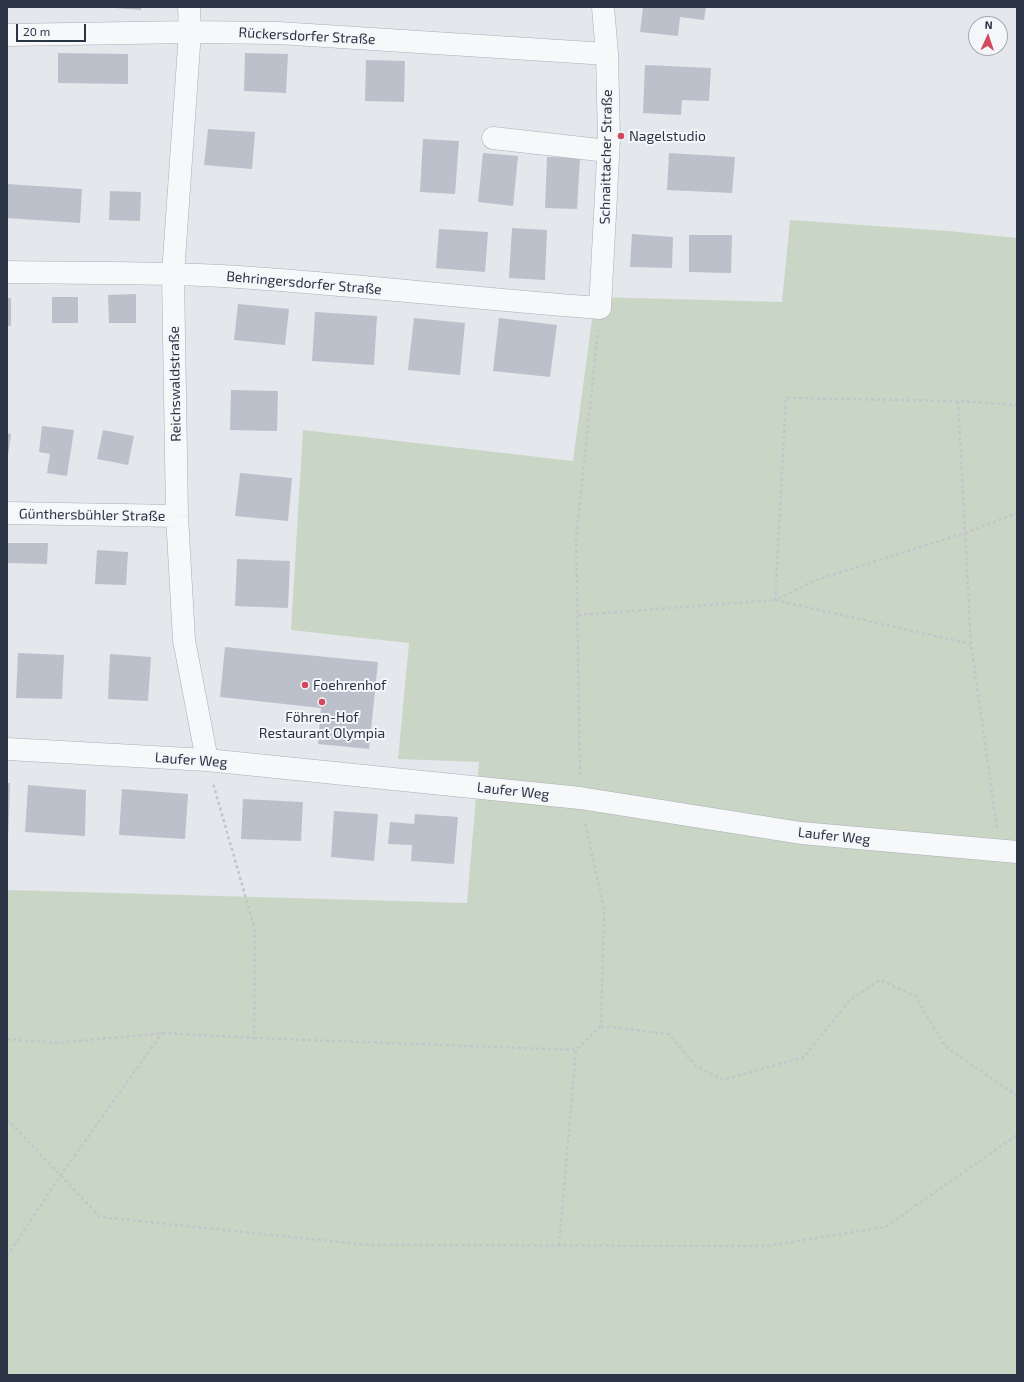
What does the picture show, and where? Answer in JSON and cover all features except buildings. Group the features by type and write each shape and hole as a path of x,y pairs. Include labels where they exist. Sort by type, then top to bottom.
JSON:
{"street":[{"name":"Reichswaldstraße","path":"190,7 190,32 173,274 177,516 184,640 207,760"},
{"name":"Schnaittacher Straße","path":"600,308 608,151 606,54 603,7"},
{"name":"Rückersdorfer Straße","path":"7,35 190,32 278,33 606,54"},
{"path":"493,138 608,151"},
{"name":"Behringersdorfer Straße","path":"7,272 173,274 266,278 600,308"},
{"name":"Günthersbühler Straße","path":"7,513 177,516"},
{"name":"Laufer Weg","path":"7,749 207,760 580,798 800,833 1009,852"}],"path":[{"path":"558,1245 576,1050 601,1026 604,909 580,798 576,538 600,308"},
{"path":"775,600 786,398 958,401 1017,405"},
{"path":"958,401 971,644 1009,852"},
{"path":"775,600 816,580 965,533 1017,513"},
{"path":"578,615 775,600 971,644"},
{"path":"207,760 256,930 254,1038"},
{"path":"601,1026 669,1034 696,1066 724,1080 804,1057 849,1001 880,980 916,996 945,1046 1017,1096"},
{"path":"7,1256 61,1175 162,1033"},
{"path":"7,1039 57,1043 162,1033 254,1038 576,1050"},
{"path":"7,1119 100,1217 370,1245 766,1246 885,1227 1017,1135"}],"green space":[{"path":"790,220 949,231 1017,238 1017,1375 7,1375 7,890 467,903 479,762 398,759 409,643 291,630 303,430 573,461 595,297 782,302"}],"place":[{"name":"Nagelstudio","path":"621,136"},
{"name":"Foehrenhof","path":"305,685"},
{"name":"Föhren-Hof Restaurant Olympia","path":"322,702"}]}
